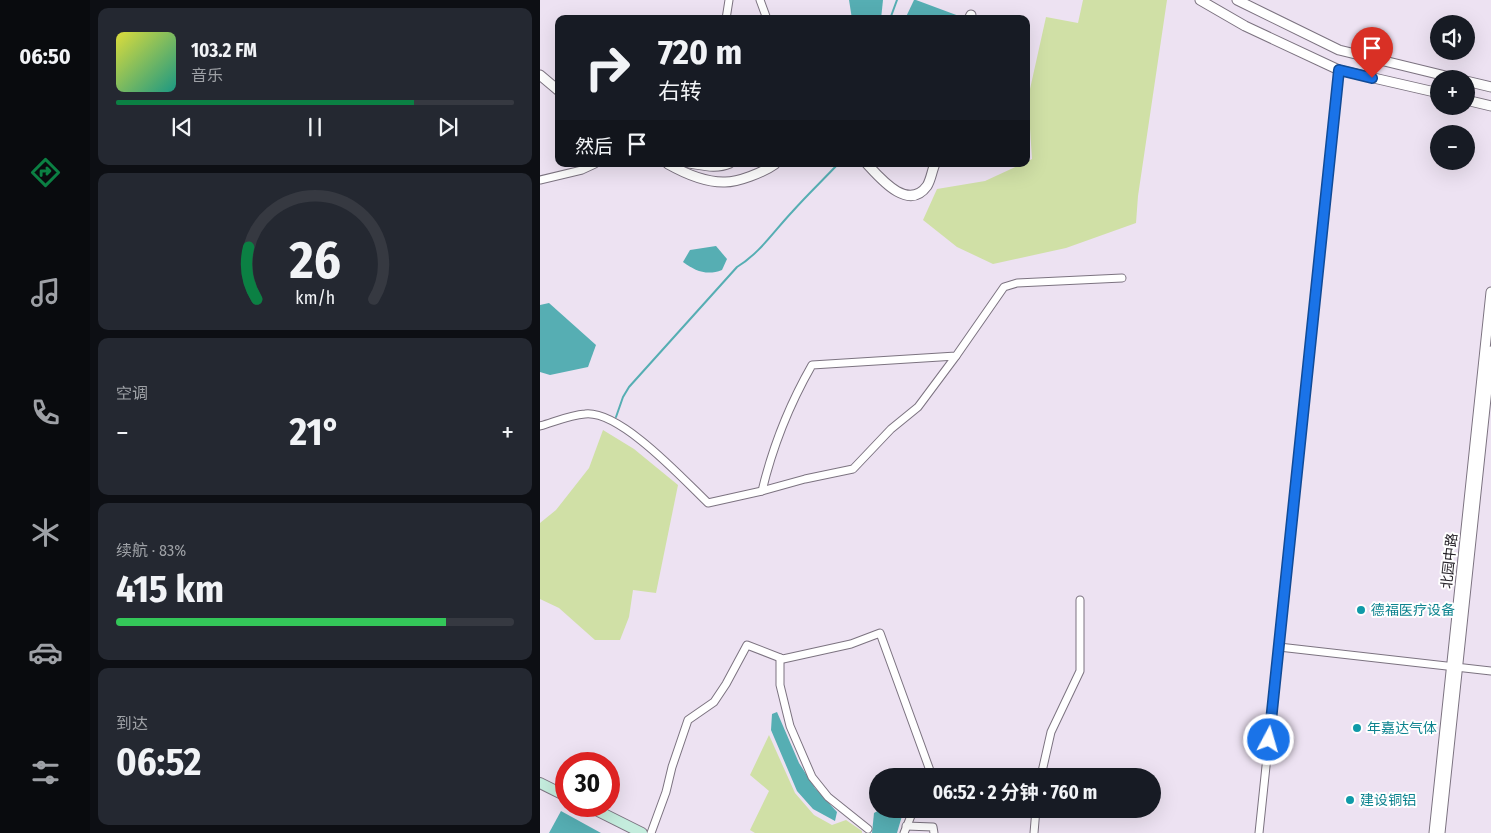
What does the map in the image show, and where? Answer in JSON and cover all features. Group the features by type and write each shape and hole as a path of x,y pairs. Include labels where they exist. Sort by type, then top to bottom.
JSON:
{"main road":[{"path":"540,783 555,790"},
{"path":"609,817 638,832"}],"street":[{"path":"727,15 729,0"},
{"path":"760,0 766,15"},
{"path":"1200,0 1245,26 1339,70 1430,91"},
{"path":"1238,0 1339,50 1430,72"},
{"path":"1259,833 1339,70"},
{"path":"540,75 555,88"},
{"path":"1475,83 1491,87"},
{"path":"1475,102 1491,106"},
{"path":"540,180 588,167"},
{"path":"674,167 707,180 725,182 764,172 771,167"},
{"path":"707,167 722,167"},
{"path":"870,167 888,186 908,196 918,194 927,186 934,167"},
{"path":"540,426 586,414 606,417 639,438 708,503 853,469 892,429 918,407 1004,287 1017,283 1122,278"},
{"name":"北园中路","path":"1440,833 1491,292"},
{"name":"北园中路","path":"1434,833 1491,351"},
{"path":"762,491 780,429 812,365 956,356"},
{"path":"1043,768 1051,732 1080,671 1080,600"},
{"path":"651,833 688,720 714,702 747,645 783,659 850,644 880,633 929,768"},
{"path":"1279,647 1491,671"},
{"path":"780,658 780,685 790,726 812,777 828,797 868,829"},
{"path":"910,818 905,830 933,827 934,833"},
{"path":"1034,833 1035,818"}],"green space":[{"path":"1083,0 1167,0 1138,196 1136,223 1066,248 993,264 957,247 923,220 937,189 985,181 1015,167 1030,167 1030,160 1032,159 1030,89 1046,17 1078,23"},
{"path":"603,430 634,449 678,485 656,593 633,590 629,617 620,640 595,640 559,608 540,599 540,523 556,510 589,468"},
{"path":"769,735 795,793 814,815 832,825 846,820 862,831 862,833 755,833 750,830 769,791 750,775"}],"water":[{"path":"849,0 883,0 881,15 851,15"},
{"path":"914,0 916,0 956,15 907,15"},
{"path":"716,246 727,259 722,270 711,273 701,272 683,262 690,250"},
{"path":"549,303 596,345 588,367 550,375 540,372 540,305"},
{"path":"777,712 799,763 815,788 837,812 835,821 813,809 797,791 771,730 772,714"},
{"path":"558,817 572,817 601,833 549,833"},
{"path":"874,818 901,818 897,833 872,833"}],"waterway":[{"path":"891,15 897,0"},
{"path":"616,417 623,397 629,387 737,267 760,248 835,167"}],"place":[{"name":"德福医疗设备","path":"1361,610"},
{"name":"年嘉达气体","path":"1357,728"},
{"name":"建设铜铝","path":"1350,800"}],"route":[{"path":"1269,740 1339,70 1372,78"}]}
